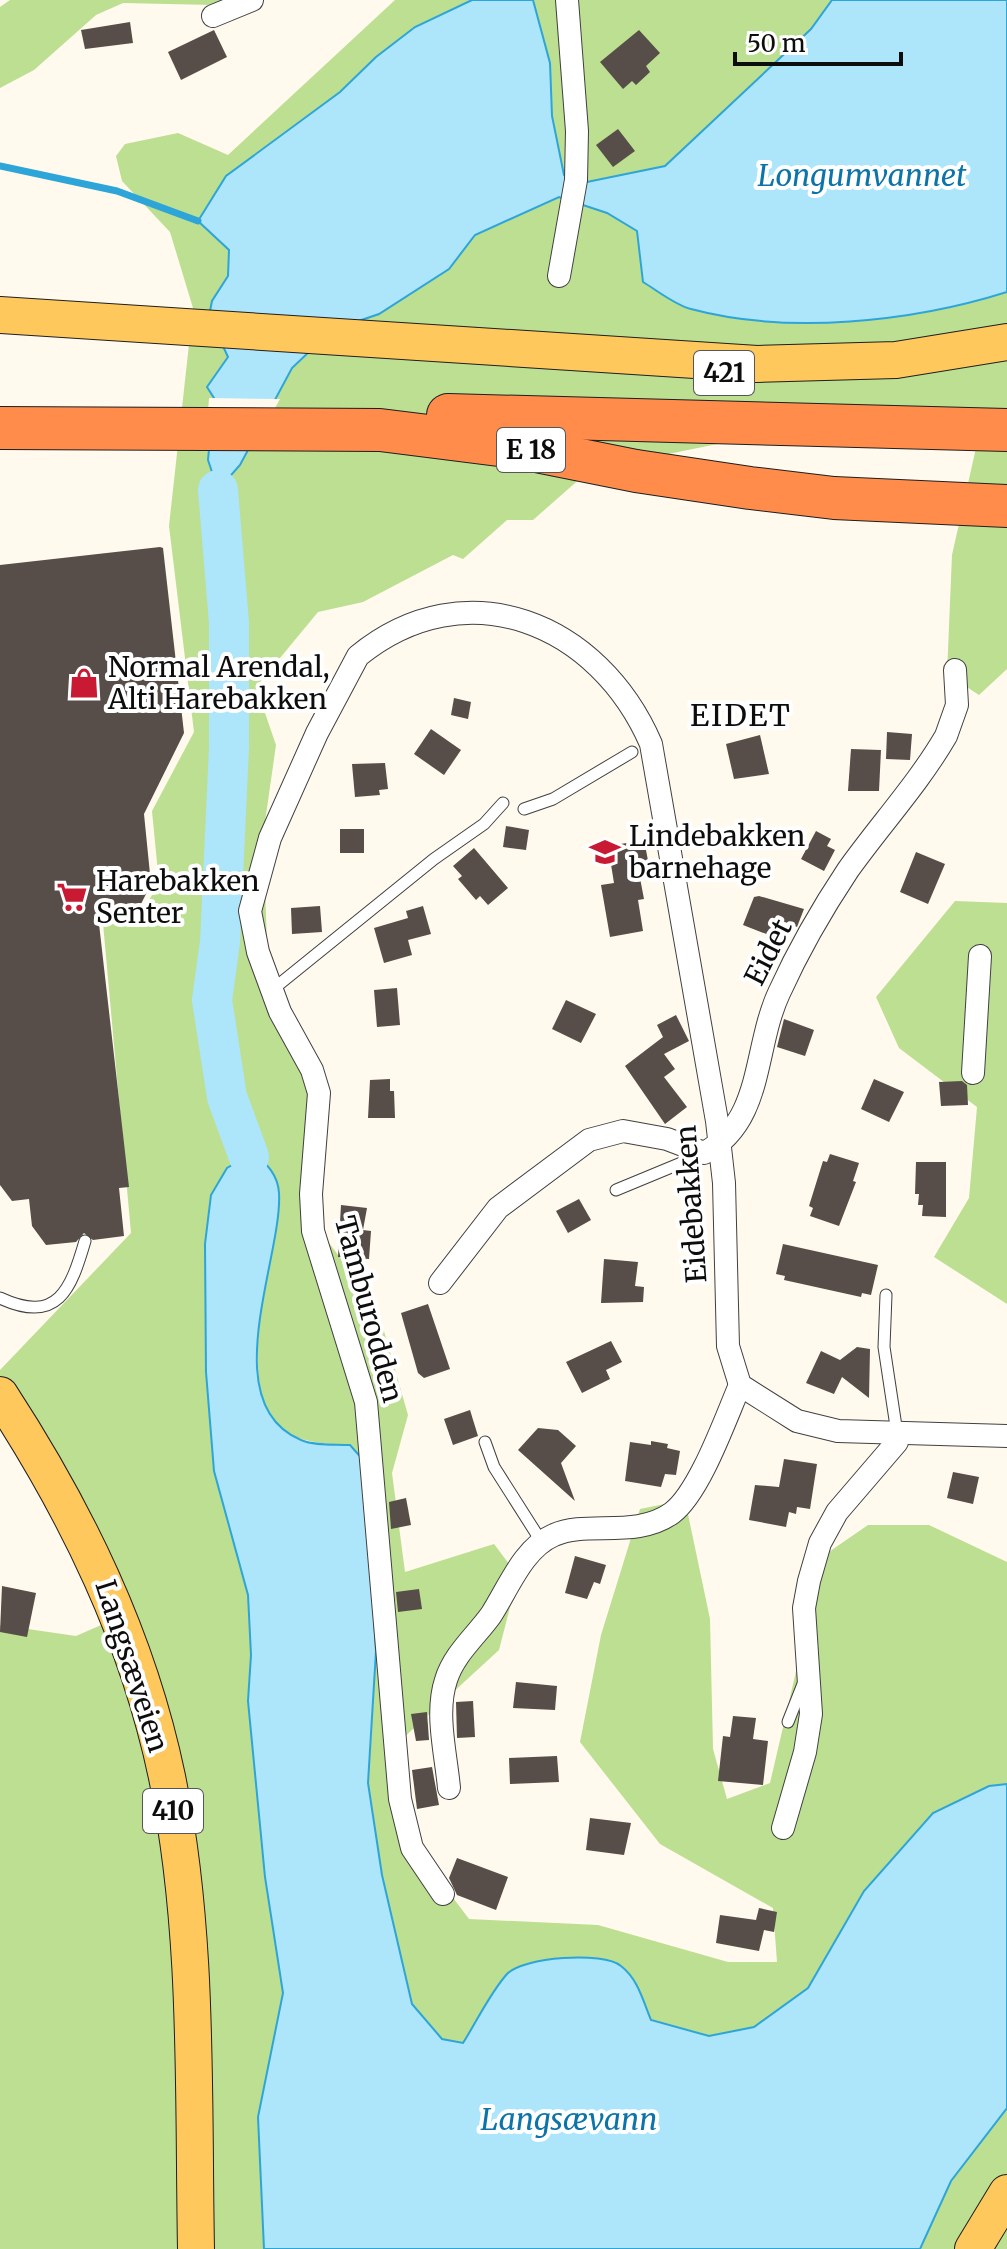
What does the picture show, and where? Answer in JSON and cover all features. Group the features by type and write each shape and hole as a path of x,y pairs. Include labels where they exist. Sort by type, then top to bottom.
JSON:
{"highway":[{"name":"E 18","path":"0,412 138,418 1007,430"},
{"name":"E 18","path":"0,428 138,418"},
{"name":"E 18","path":"312,421 421,433 636,471 834,498 1007,506"}],"main road":[{"name":"421","path":"0,315 80,327"},
{"name":"421","path":"0,326 80,327 440,350 727,374 821,375 926,367 1007,353"},
{"name":"421","path":"440,350 836,364 925,357 1007,342"},
{"name":"Langsæveien","path":"3,1399 63,1497 108,1589 146,1693 167,1775 185,1897 191,1975 196,2249"},
{"path":"973,2249 1007,2193"}],"street":[{"path":"213,16 252,0"},
{"path":"559,276 576,180 577,131 567,0"},
{"name":"Tamburodden","path":"443,1894 412,1848 400,1799 366,1402 313,1231 311,1194 319,1093 312,1070 291,1037 272,990 258,952 250,911 270,838 317,733 358,656 391,631 418,619 456,611 502,614 533,624 578,648 613,680 637,715 642,748"},
{"name":"Eidet","path":"711,1149 751,1102 760,1045 778,995 821,913 946,736 957,705 955,670"},
{"name":"Eidebakken","path":"642,748 692,970 711,1149 724,1183 728,1346 740,1385"},
{"path":"973,1073 980,956"},
{"path":"440,1283 498,1208 589,1140 623,1131 711,1149"},
{"path":"449,1788 441,1711 446,1680 516,1572 541,1541 565,1532 641,1526 671,1514 693,1485 740,1385 797,1421 838,1431 1007,1436"},
{"path":"783,1828 805,1752 811,1714 804,1608 820,1543 837,1512 897,1442 897,1433"}],"lane":[{"path":"524,809 540,805 642,748"},
{"path":"272,990 434,859 484,824 503,803"},
{"path":"616,1190 711,1149"},
{"path":"0,1298 30,1308 57,1299 72,1285 85,1241"},
{"path":"886,1295 884,1347 897,1433"},
{"path":"485,1442 494,1467 541,1541"},
{"path":"788,1722 806,1672"}],"green space":[{"path":"10,0 226,0 213,5 123,3 96,15 34,70 0,88 0,7"},
{"path":"395,0 472,0 376,57 340,92 226,176 198,221 229,250 228,276 212,301 209,315 228,357 214,398 218,489 240,465 292,368 332,330 363,320 449,269 475,235 559,197 607,213 637,231 643,282 1007,293 1007,669 979,695 947,674 952,555 980,430 722,443 610,466 583,476 533,520 507,520 463,559 453,555 363,602 318,612 256,687 276,745 263,836 268,968 321,1089 311,1218 378,1310 408,1415 392,1473 405,1572 494,1544 518,1576 499,1650 401,1740 411,1842 469,1919 598,1925 728,1962 777,1962 773,1908 660,1844 580,1742 601,1635 640,1509 685,1500 710,1619 713,1749 727,1799 770,1783 823,1556 868,1525 929,1525 1007,1562 1007,1784 989,1786 864,1891 808,1988 754,2027 709,2036 651,2020 627,1971 612,1961 581,1957 545,1960 516,1968 507,1974 489,1998 463,2043 442,2039 412,2004 382,1875 368,1782 376,1651 350,1445 304,1440 287,1433 266,1409 259,1383 260,1316 279,1193 254,1153 227,1168 205,1244 206,1371 214,1471 248,1595 251,1655 248,1701 265,1877 283,1993 258,2117 264,2249 0,2249 0,1625 76,1636 124,1615 0,1428 0,1370 131,1233 103,923 141,914 159,883 152,811 194,732 169,526 193,308 170,232 122,181 116,156 125,144 178,133 228,155"},
{"path":"533,0 832,0 811,29 665,166 587,182 564,175 552,116 550,63"},
{"path":"955,901 1007,903 1007,1304 934,1257 969,1198 977,1107 899,1048 876,997"},
{"path":"1007,2108 1007,2249 920,2249 951,2181"}],"water":[{"name":"Longumvannet","path":"472,0 533,0 550,63 552,116 564,175 587,182 665,166 811,29 832,0 1007,0 1007,292 931,311 850,322 768,322 729,317 685,307 643,282 637,231 607,213 559,197 475,235 449,269 379,314 332,330 292,368 240,465 218,490 208,460 214,398 207,387 228,357 209,316 212,301 228,276 229,250 198,221 226,176 340,92 376,57 415,27"},
{"name":"Langsævann","path":"254,1153 271,1170 279,1193 278,1220 259,1327 257,1363 261,1395 275,1422 301,1440 350,1445 365,1462 376,1651 368,1783 382,1875 412,2004 442,2039 463,2043 489,1998 507,1974 516,1968 545,1960 581,1957 612,1961 627,1971 651,2020 709,2036 754,2027 808,1988 864,1891 933,1813 989,1786 1007,1784 1007,2108 951,2181 920,2249 264,2249 258,2117 283,1993 265,1877 248,1701 251,1655 248,1595 214,1471 206,1372 205,1244 211,1195 227,1168"}],"pier":[{"path":"209,398 280,399 259,438 206,437"}],"building":[{"path":"130,22 133,43 85,49 81,30"},
{"path":"214,30 227,57 181,80 168,52"},
{"path":"639,30 660,53 646,66 650,72 636,85 632,81 623,89 600,62"},
{"path":"618,129 635,151 613,167 596,145"},
{"name":"Harebakken Senter","path":"163,548 184,733 144,814 151,884 138,910 98,915 129,1187 119,1188 124,1236 93,1240 84,1233 76,1242 46,1245 32,1226 29,1199 12,1201 0,1185 0,565"},
{"path":"454,698 471,702 468,719 451,715"},
{"path":"431,729 461,750 444,775 414,754"},
{"path":"887,732 912,734 910,760 886,759"},
{"path":"760,735 769,774 734,779 726,744"},
{"path":"851,749 881,750 879,791 848,791"},
{"path":"385,763 388,789 379,790 380,795 355,797 352,764"},
{"path":"506,826 529,830 526,850 503,847"},
{"path":"340,829 364,829 364,853 340,853"},
{"path":"816,831 831,839 827,846 835,850 824,871 801,859"},
{"path":"639,841 640,846 645,845 651,876 640,878 644,899 638,900 643,931 610,937 601,885 614,883 608,846"},
{"path":"474,848 508,888 488,905 480,896 476,900 458,879 462,876 453,866"},
{"path":"916,852 945,864 928,904 900,892"},
{"path":"754,897 804,909 797,927 780,920 774,937 743,925"},
{"path":"320,906 322,932 292,934 291,908"},
{"path":"423,906 431,934 408,940 412,955 384,963 374,928 408,918 406,911"},
{"path":"397,988 400,1025 377,1027 374,990"},
{"path":"566,1000 596,1014 581,1043 552,1029"},
{"path":"676,1015 689,1041 664,1054 675,1069 664,1077 687,1107 665,1124 625,1066 663,1037 657,1025"},
{"path":"784,1019 814,1030 805,1056 777,1047"},
{"path":"390,1079 390,1091 394,1091 395,1118 368,1118 370,1080"},
{"path":"874,1079 904,1092 889,1122 861,1109"},
{"path":"962,1081 967,1085 968,1105 941,1106 939,1082"},
{"path":"830,1154 859,1163 853,1181 856,1182 839,1226 810,1216 813,1208 809,1206 823,1161 827,1162"},
{"path":"916,1162 946,1162 946,1217 922,1216 923,1205 918,1205 919,1194 915,1194"},
{"path":"579,1199 591,1220 568,1233 556,1211"},
{"path":"341,1205 367,1208 363,1230 371,1231 369,1259 338,1257"},
{"path":"783,1244 878,1265 871,1295 862,1293 861,1297 784,1280 785,1276 776,1274"},
{"path":"604,1259 638,1262 635,1286 644,1287 643,1302 601,1303"},
{"path":"428,1304 450,1369 424,1378 418,1373 401,1313"},
{"path":"611,1341 622,1362 606,1370 610,1379 582,1393 566,1362"},
{"path":"857,1347 870,1349 869,1398 842,1377 834,1394 806,1383 821,1351 840,1360"},
{"path":"470,1410 478,1436 453,1445 444,1419"},
{"path":"538,1428 558,1430 576,1446 561,1463 575,1501 518,1450"},
{"path":"651,1441 668,1444 667,1448 680,1451 676,1475 665,1474 661,1487 625,1481 630,1442 651,1445"},
{"path":"784,1459 817,1464 810,1509 797,1507 796,1514 789,1512 786,1527 749,1520 755,1485 779,1487"},
{"path":"953,1472 979,1477 973,1504 947,1498"},
{"path":"406,1498 411,1525 391,1529 389,1502"},
{"path":"575,1556 606,1565 600,1584 594,1582 587,1599 565,1593"},
{"path":"2,1586 36,1593 27,1637 0,1632"},
{"path":"419,1589 422,1609 398,1612 396,1592"},
{"path":"516,1682 557,1686 555,1710 513,1708"},
{"path":"473,1701 475,1737 457,1738 456,1702"},
{"path":"427,1712 429,1740 416,1741 411,1714"},
{"path":"733,1716 756,1718 753,1739 768,1741 763,1785 718,1781 723,1736 730,1737"},
{"path":"557,1756 559,1782 510,1784 509,1758"},
{"path":"432,1767 439,1805 417,1809 412,1770"},
{"path":"590,1818 631,1823 624,1855 586,1850"},
{"path":"457,1858 508,1877 496,1910 457,1895 449,1878"},
{"path":"759,1908 777,1912 774,1932 764,1930 759,1951 716,1943 720,1915 756,1920"}],"waterway":[{"path":"0,166 117,191 198,221"},
{"path":"218,490 229,623 229,747 220,942 212,1000 227,1097 249,1157"}],"place":[{"name":"Normal Arendal, Alti Harebakken","path":"84,683"},
{"name":"Lindebakken barnehage","path":"605,852"},
{"name":"Harebakken Senter","path":"72,897"}],"district":[{"name":"EIDET","path":"741,716"}]}
